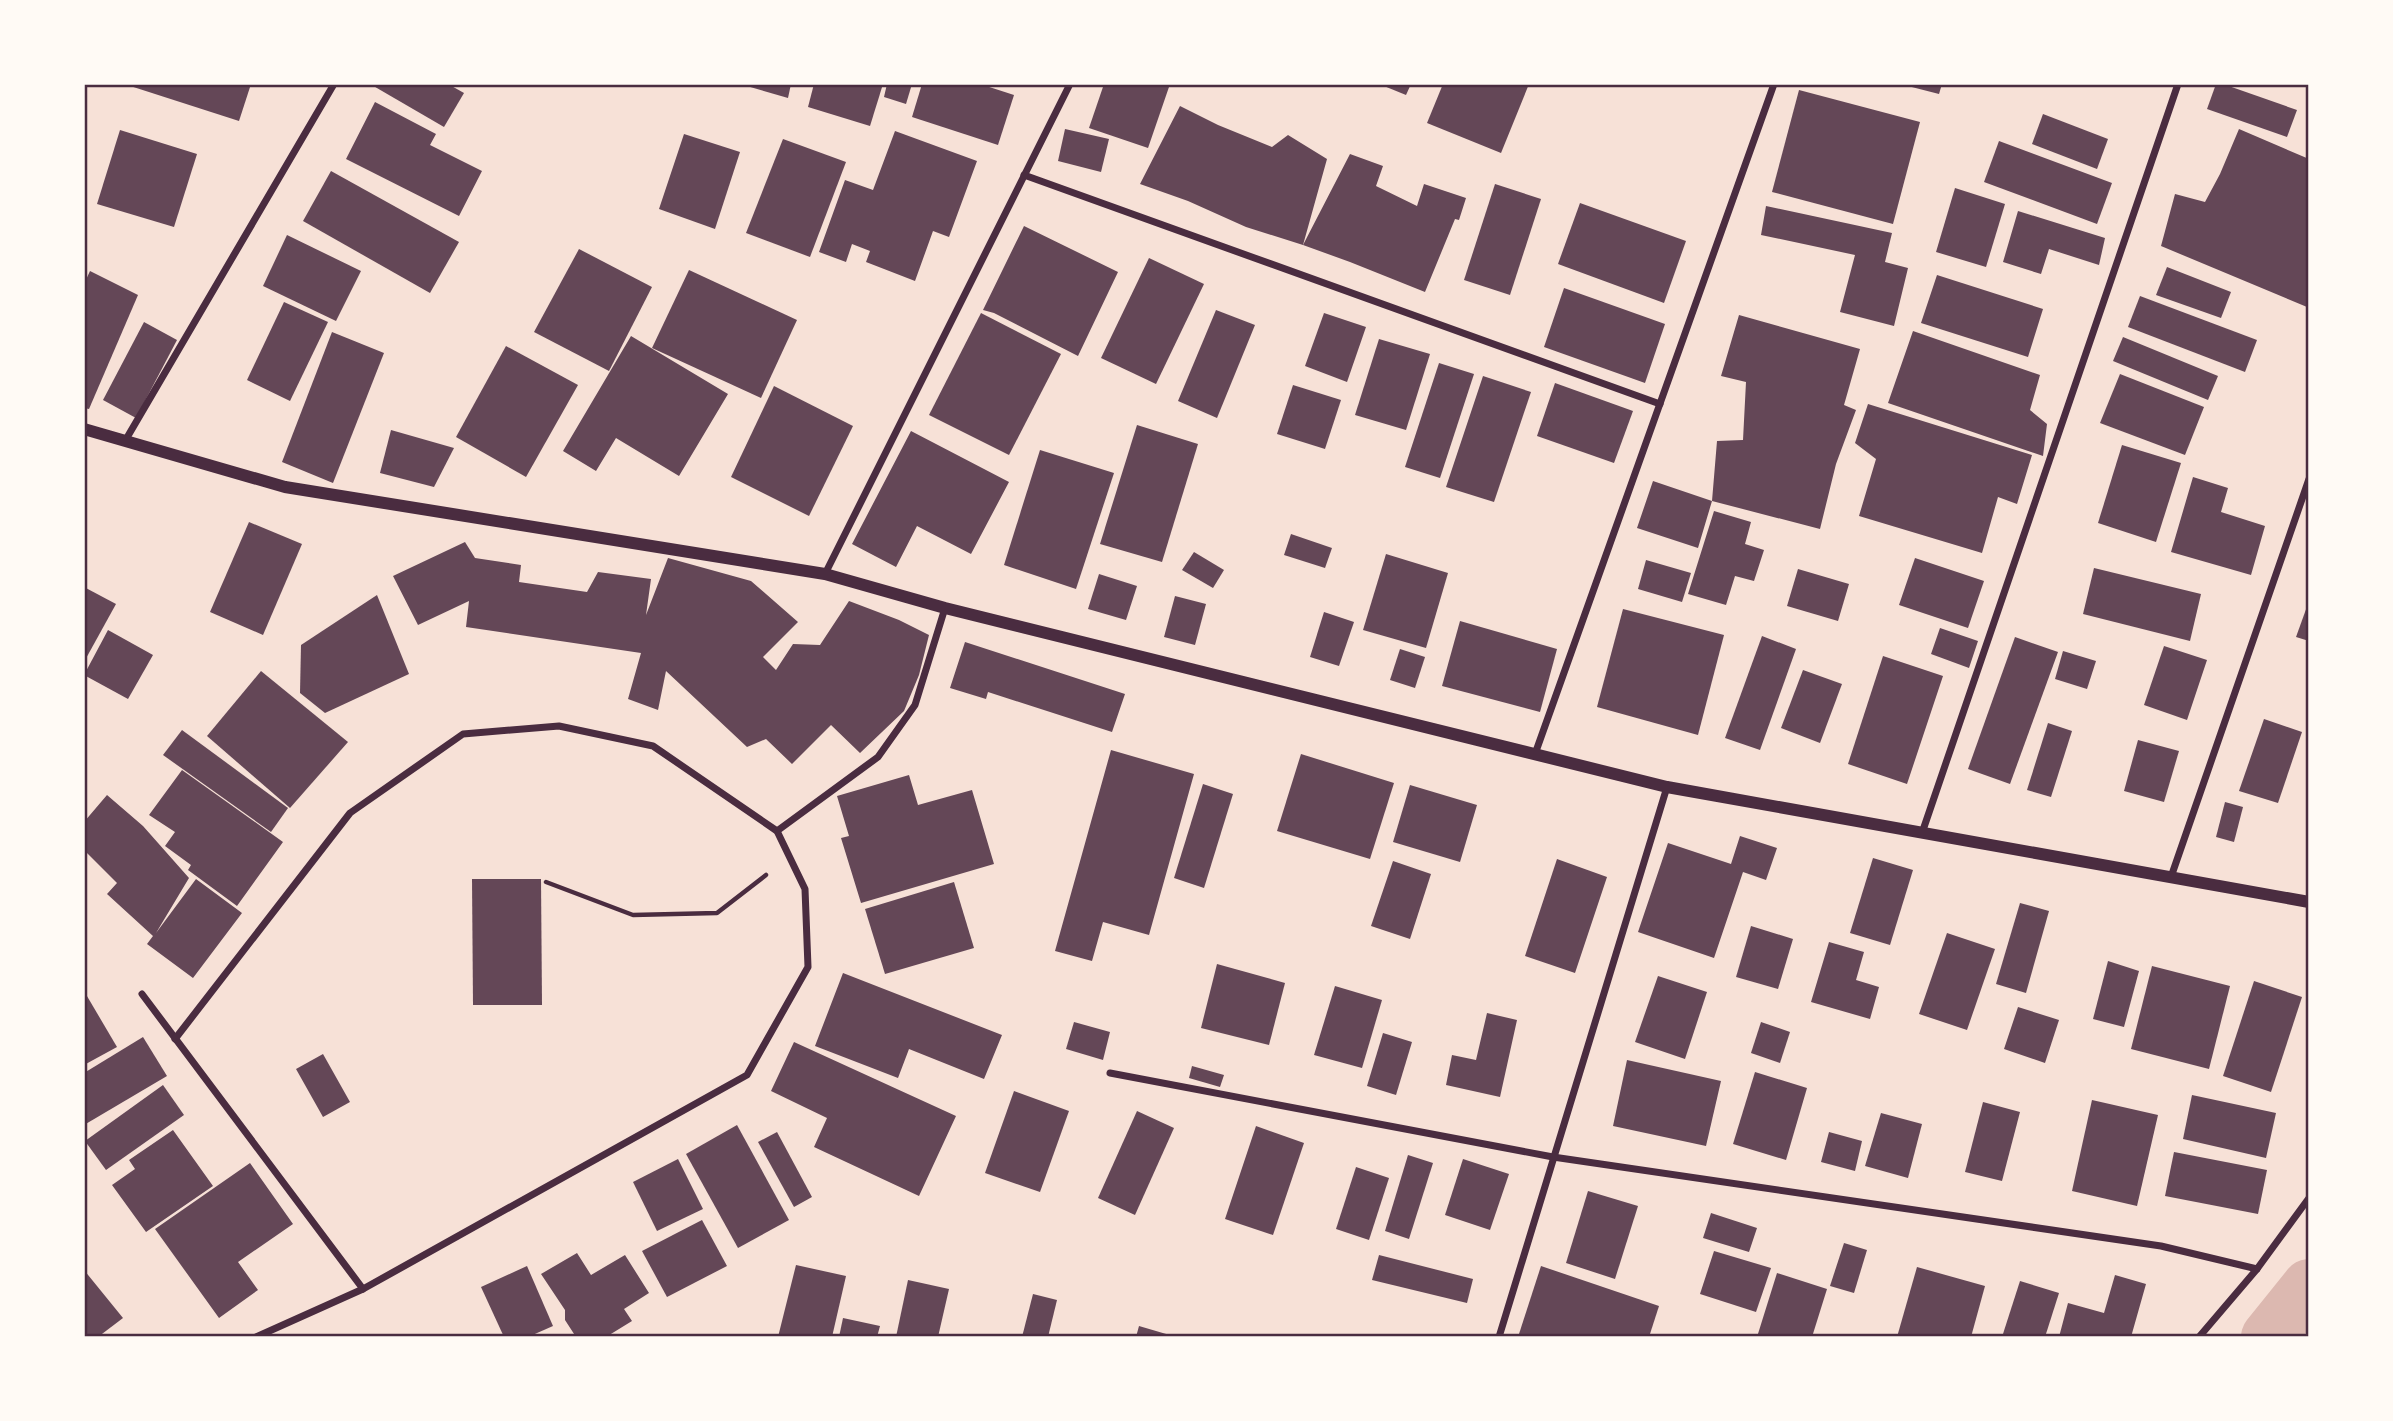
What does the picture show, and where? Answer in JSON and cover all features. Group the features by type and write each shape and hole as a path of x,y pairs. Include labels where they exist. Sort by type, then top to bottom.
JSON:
{"street":[{"path":"125,442 334,84"},
{"path":"825,573 1070,84"},
{"path":"1535,754 1774,84"},
{"path":"1922,833 2178,84"},
{"path":"1024,175 1660,404"},
{"path":"84,429 285,487 825,573 945,608 1667,787 2309,902"},
{"path":"2171,877 2309,479"},
{"path":"776,831 877,757 915,705 945,608"},
{"path":"175,1039 350,813 463,734 559,726 653,746 776,831 805,889 808,967 747,1075 363,1289 256,1337"},
{"path":"1499,1337 1667,787"},
{"path":"142,994 363,1289"},
{"path":"1110,1073 1553,1157 2161,1246 2257,1269"},
{"path":"2199,1337 2257,1269 2309,1198"}],"path":[{"path":"545,882 633,915 718,912 789,858"}],"building":[{"path":"124,84 251,84 239,121"},
{"path":"370,84 448,84 464,93 444,127"},
{"path":"740,84 791,84 788,98"},
{"path":"814,84 883,84 870,126 808,107"},
{"path":"887,84 912,84 906,104 884,97"},
{"path":"922,84 980,84 1014,95 998,145 912,117"},
{"path":"1104,84 1170,84 1148,148 1089,128"},
{"path":"1379,84 1411,84 1406,95"},
{"path":"1443,84 1529,84 1501,153 1427,123"},
{"path":"1900,84 1942,84 1939,94"},
{"path":"2216,84 2223,84 2297,110 2287,137 2207,109"},
{"path":"1799,90 1920,122 1893,224 1772,192"},
{"path":"375,102 436,134 430,145 482,171 459,216 346,159"},
{"path":"1180,106 1272,147 1288,135 1327,159 1303,245 1246,227 1188,201 1140,184"},
{"path":"2043,114 2108,139 2097,169 2032,144"},
{"path":"1065,129 1109,139 1101,172 1058,161"},
{"path":"2239,129 2309,159 2307,307 2161,246 2175,194 2205,202"},
{"path":"120,130 197,154 174,227 97,204"},
{"path":"895,131 977,161 949,237 933,231 915,281 866,262 870,251 852,244 846,262 819,252 845,180 873,190"},
{"path":"684,134 740,152 715,229 659,209"},
{"path":"783,139 846,162 810,257 746,233"},
{"path":"1999,141 2112,183 2097,224 1984,182"},
{"path":"1350,154 1383,166 1376,186 1417,206 1424,184 1466,198 1459,220 1455,219 1425,292 1303,245"},
{"path":"331,171 459,242 430,293 303,221"},
{"path":"1495,184 1541,199 1510,295 1464,280"},
{"path":"1955,188 2005,204 1986,267 1936,252"},
{"path":"1580,203 1686,241 1664,303 1558,264"},
{"path":"1766,206 1892,233 1885,262 1908,268 1894,326 1840,312 1855,255 1761,235"},
{"path":"2018,211 2105,238 2099,265 2049,249 2041,274 2003,262"},
{"path":"1024,226 1118,272 1078,356 983,310"},
{"path":"287,235 361,271 336,321 263,286"},
{"path":"579,249 652,287 609,371 534,332"},
{"path":"1149,258 1204,284 1156,384 1101,358"},
{"path":"2167,267 2231,292 2221,318 2156,295"},
{"path":"689,270 797,320 761,398 652,348"},
{"path":"90,271 138,295 89,409 84,408 84,284"},
{"path":"1937,275 2043,309 2028,357 1921,323"},
{"path":"1564,288 1665,324 1645,383 1544,347"},
{"path":"2140,296 2257,340 2245,372 2128,327"},
{"path":"284,302 328,322 290,401 247,380"},
{"path":"1216,310 1255,325 1217,418 1178,401"},
{"path":"981,313 1061,354 1009,455 929,415"},
{"path":"1324,313 1366,327 1347,382 1305,366"},
{"path":"1739,315 1860,349 1844,405 1856,410 1836,464 1820,529 1712,501 1717,441 1743,440 1746,382 1721,376"},
{"path":"144,322 177,340 136,418 103,400"},
{"path":"1913,331 2040,375 2030,410 2047,424 2043,456 1888,403"},
{"path":"332,332 384,353 333,483 282,462"},
{"path":"631,336 728,394 679,476 616,438 596,471 563,451"},
{"path":"2123,337 2218,376 2208,400 2113,361"},
{"path":"1379,339 1430,354 1406,430 1355,415"},
{"path":"506,346 578,385 526,477 456,437"},
{"path":"1439,363 1474,374 1440,478 1405,467"},
{"path":"2120,374 2204,407 2185,455 2100,423"},
{"path":"1483,376 1531,392 1494,502 1446,487"},
{"path":"1555,383 1633,411 1614,463 1537,436"},
{"path":"1293,385 1341,400 1325,449 1277,434"},
{"path":"774,386 853,426 809,516 731,477"},
{"path":"1868,404 2032,455 2017,504 1998,497 1982,553 1859,516 1876,459 1855,443"},
{"path":"1137,425 1198,444 1162,562 1100,544"},
{"path":"391,430 454,448 434,487 380,473"},
{"path":"911,431 1009,482 971,554 917,526 896,567 852,544"},
{"path":"2122,445 2181,463 2156,542 2098,523"},
{"path":"1040,450 1114,473 1076,589 1004,565"},
{"path":"2193,477 2228,488 2221,512 2265,526 2251,575 2171,552"},
{"path":"1653,481 1712,501 1698,548 1637,528"},
{"path":"1714,511 1751,522 1745,544 1764,550 1754,581 1735,576 1726,605 1688,594"},
{"path":"249,522 302,544 263,635 210,612"},
{"path":"1291,534 1332,548 1325,568 1284,555"},
{"path":"465,542 475,558 521,565 519,582 587,592 598,572 651,579 646,615 668,558 751,581 798,622 763,657 776,670 793,644 820,645 849,601 929,635 919,675 904,711 860,753 831,725 792,764 766,739 747,747 666,671 658,710 628,699 641,653 466,627 469,601 418,625 393,576"},
{"path":"1194,552 1224,570 1213,588 1182,570"},
{"path":"1386,554 1448,573 1426,648 1363,630"},
{"path":"1915,558 1984,581 1968,628 1899,605"},
{"path":"1646,560 1691,573 1682,602 1638,589"},
{"path":"2094,568 2201,594 2190,641 2083,614"},
{"path":"1798,569 1849,584 1838,621 1787,606"},
{"path":"1099,574 1137,586 1126,620 1088,609"},
{"path":"84,587 116,604 84,662"},
{"path":"377,595 409,674 325,713 300,693 301,645"},
{"path":"1175,596 1206,604 1195,645 1164,637"},
{"path":"2309,601 2309,641 2296,637"},
{"path":"1623,609 1724,635 1698,735 1597,707"},
{"path":"1324,612 1354,622 1339,666 1310,657"},
{"path":"1460,621 1557,649 1540,712 1442,686"},
{"path":"1940,628 1978,641 1969,668 1931,654"},
{"path":"108,630 153,655 128,699 84,675"},
{"path":"1762,636 1796,649 1760,750 1725,738"},
{"path":"2015,637 2058,652 2010,784 1968,769"},
{"path":"965,642 1125,694 1112,732 988,692 986,699 950,688"},
{"path":"2164,646 2207,660 2187,720 2144,705"},
{"path":"1400,649 1425,657 1415,688 1390,680"},
{"path":"2063,651 2096,661 2087,689 2055,679"},
{"path":"1883,656 1943,676 1907,784 1848,764"},
{"path":"1803,670 1842,684 1820,743 1781,728"},
{"path":"261,671 348,742 290,808 207,736"},
{"path":"2264,719 2302,732 2278,803 2239,791"},
{"path":"2048,723 2072,731 2051,797 2027,790"},
{"path":"182,730 288,808 271,832 163,755"},
{"path":"2138,740 2179,751 2164,802 2124,791"},
{"path":"1111,750 1194,774 1149,935 1103,922 1092,961 1055,951"},
{"path":"1301,754 1394,783 1370,859 1277,831"},
{"path":"182,770 283,842 237,906 188,870 191,865 165,846 175,832 149,815"},
{"path":"909,775 918,805 972,790 994,864 861,903 841,838 849,836 837,796"},
{"path":"1203,784 1233,794 1204,888 1174,878"},
{"path":"1410,785 1477,805 1460,862 1393,842"},
{"path":"107,795 143,826 189,878 156,933 196,879 242,913 193,978 147,944 153,936 107,894 117,883 84,850 84,822"},
{"path":"2225,802 2243,807 2234,842 2216,837"},
{"path":"1740,836 1777,848 1766,880 1743,872 1714,958 1638,932 1668,843 1731,864"},
{"path":"1873,858 1913,870 1890,945 1850,933"},
{"path":"1557,859 1607,877 1575,973 1525,956"},
{"path":"1393,861 1431,874 1410,939 1371,926"},
{"path":"472,879 541,879 542,1005 473,1005"},
{"path":"954,882 974,948 885,974 865,909"},
{"path":"2020,903 2049,911 2026,993 1996,984"},
{"path":"1751,926 1793,939 1778,989 1736,977"},
{"path":"1947,933 1995,949 1967,1030 1919,1014"},
{"path":"1829,942 1864,952 1856,980 1879,987 1870,1019 1811,1002"},
{"path":"2108,961 2139,971 2124,1027 2093,1019"},
{"path":"1217,964 1285,983 1269,1045 1201,1028"},
{"path":"2152,966 2230,986 2209,1069 2131,1049"},
{"path":"843,973 1002,1035 984,1079 909,1049 898,1078 815,1046"},
{"path":"1658,976 1707,992 1685,1059 1635,1042"},
{"path":"2254,981 2302,997 2271,1092 2223,1076"},
{"path":"1335,986 1382,1000 1362,1068 1314,1055"},
{"path":"84,991 117,1047 84,1065"},
{"path":"2018,1007 2059,1020 2045,1063 2004,1049"},
{"path":"1487,1013 1517,1020 1500,1097 1446,1085 1452,1055 1476,1060"},
{"path":"1074,1022 1110,1032 1103,1060 1066,1049"},
{"path":"1761,1022 1790,1032 1780,1063 1751,1053"},
{"path":"1383,1033 1412,1042 1396,1095 1367,1086"},
{"path":"143,1037 167,1076 84,1125 84,1073"},
{"path":"794,1042 956,1116 919,1196 814,1147 827,1118 771,1091"},
{"path":"323,1054 350,1102 323,1117 296,1069"},
{"path":"1627,1060 1721,1081 1706,1146 1613,1126"},
{"path":"1192,1066 1224,1075 1220,1087 1189,1078"},
{"path":"1755,1072 1807,1088 1786,1160 1733,1144"},
{"path":"163,1085 184,1115 106,1170 85,1141"},
{"path":"1014,1091 1069,1111 1040,1192 985,1173"},
{"path":"2192,1095 2276,1113 2266,1158 2183,1139"},
{"path":"2092,1100 2158,1115 2137,1206 2072,1191"},
{"path":"1983,1102 2020,1112 2002,1181 1965,1172"},
{"path":"1137,1111 1174,1128 1135,1215 1098,1198"},
{"path":"1881,1113 1922,1124 1908,1178 1865,1166"},
{"path":"737,1125 789,1220 738,1248 686,1154"},
{"path":"1256,1126 1304,1143 1273,1235 1225,1219"},
{"path":"173,1130 213,1186 146,1232 112,1185 135,1169 129,1160"},
{"path":"777,1132 812,1197 794,1207 758,1142"},
{"path":"1829,1132 1862,1141 1855,1171 1821,1162"},
{"path":"2174,1152 2267,1170 2258,1214 2165,1196"},
{"path":"1408,1155 1433,1163 1409,1239 1385,1231"},
{"path":"678,1159 703,1209 657,1231 633,1182"},
{"path":"1463,1159 1509,1174 1490,1230 1445,1215"},
{"path":"250,1163 293,1224 238,1262 258,1290 219,1318 155,1229"},
{"path":"1356,1167 1389,1178 1369,1240 1336,1229"},
{"path":"1588,1191 1638,1206 1615,1279 1566,1263"},
{"path":"1711,1213 1757,1228 1749,1252 1703,1238"},
{"path":"702,1220 727,1266 667,1297 642,1251"},
{"path":"1844,1243 1867,1250 1854,1293 1830,1286"},
{"path":"1714,1251 1771,1268 1756,1312 1700,1294"},
{"path":"577,1253 591,1275 625,1255 649,1293 624,1309 632,1321 606,1337 576,1337 565,1320 565,1310 541,1274"},
{"path":"1379,1255 1473,1279 1467,1303 1372,1280"},
{"path":"796,1265 846,1276 832,1337 778,1337"},
{"path":"527,1266 553,1326 528,1337 504,1337 481,1287"},
{"path":"1541,1266 1659,1306 1649,1337 1529,1337 1519,1334"},
{"path":"1917,1267 1985,1286 1971,1337 1897,1337"},
{"path":"84,1270 123,1318 98,1337 84,1337"},
{"path":"1777,1273 1827,1289 1812,1337 1757,1337"},
{"path":"2115,1275 2146,1284 2131,1337 2059,1337 2068,1303 2104,1313"},
{"path":"908,1280 949,1289 938,1337 896,1337"},
{"path":"2020,1281 2059,1293 2045,1337 2002,1337"},
{"path":"1033,1294 1057,1300 1048,1337 1022,1337"},
{"path":"843,1318 880,1326 877,1337 839,1337"},
{"path":"1139,1326 1173,1336 1173,1337 1136,1337"}],"waterway":[{"path":"2268,1337 2309,1286"}]}
